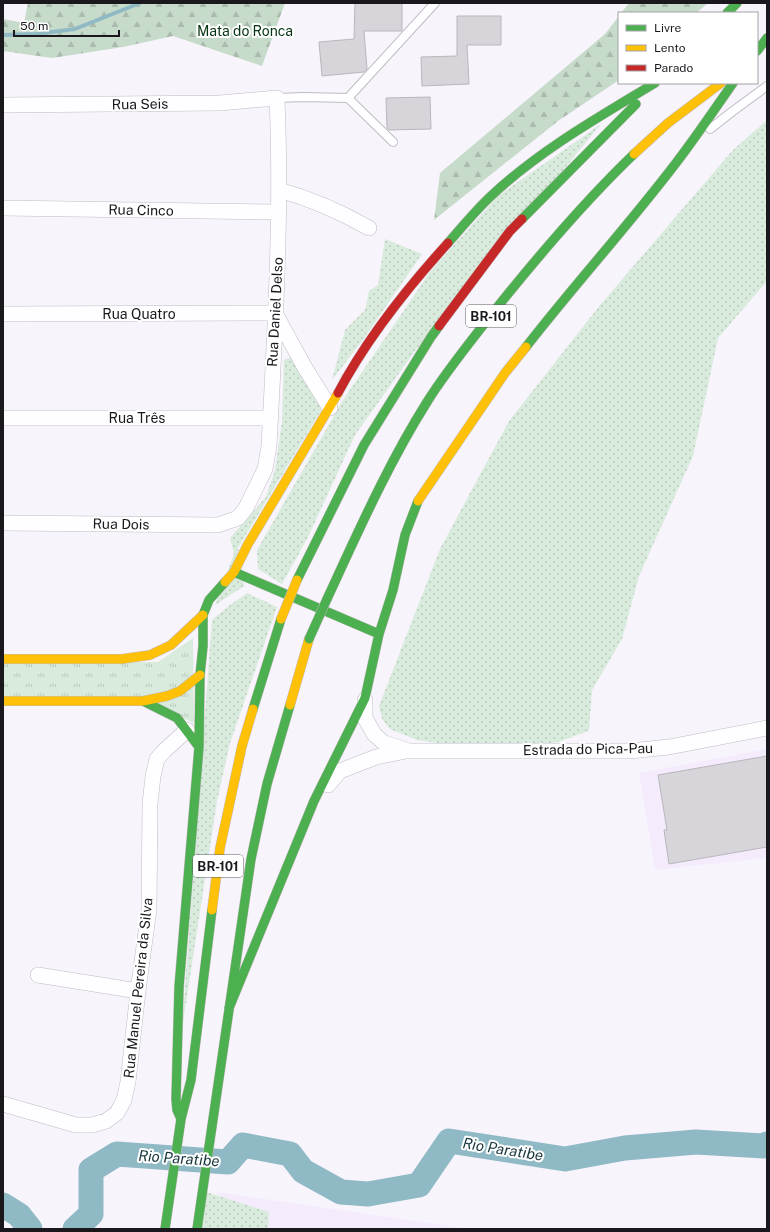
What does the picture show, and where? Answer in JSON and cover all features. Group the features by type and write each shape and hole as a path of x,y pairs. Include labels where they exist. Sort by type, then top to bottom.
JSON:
{"main road":[{"path":"728,12 737,3"},
{"path":"758,50 767,38"},
{"path":"3,701 143,700 167,696 180,691 200,675 204,615 205,608 209,600 234,572 255,532 350,372 404,294 491,196 520,171 560,142 654,84"},
{"name":"BR-101","path":"164,1229 181,1119 191,1080 220,848 242,746 281,619 297,580 364,445 431,337 510,231 655,84"},
{"name":"BR-101","path":"197,1229 251,859 267,784 309,639 327,599 360,527 398,452 427,401 474,337 538,257 581,208 621,166 669,122 720,84"},
{"path":"229,1008 314,801 365,698 379,634 393,590 405,535 417,502 505,373 560,303 677,162 732,84"},
{"path":"234,572 379,634"},
{"path":"3,659 122,659 150,655 171,645 204,615"},
{"name":"BR-101","path":"181,1119 177,1110 176,1099 179,987 199,747 200,675"},
{"path":"143,700 177,718 199,747"}],"street":[{"name":"Rua Seis","path":"3,105 212,103 277,98"},
{"name":"Rua Daniel Delso","path":"238,518 246,508 265,469 269,446 278,247 279,190 277,98"},
{"path":"279,190 326,205 369,228"},
{"name":"Rua Cinco","path":"3,208 278,212"},
{"path":"275,313 305,368 330,408"},
{"name":"Rua Quatro","path":"3,314 275,313"},
{"name":"Rua Três","path":"3,418 271,418"},
{"name":"Rua Dois","path":"3,523 218,525 238,518"},
{"name":"Estrada do Pica-Pau","path":"365,698 366,718 374,734 384,743 406,751"},
{"name":"Estrada do Pica-Pau","path":"314,801 340,771 376,756 406,751 630,751 670,747 767,728"},
{"name":"Rua Manuel Pereira da Silva","path":"3,1104 76,1125 106,1121 117,1113 124,1100 128,1082 149,909 150,804 153,776 157,759 187,730"},
{"path":"38,975 138,991"}],"lane":[{"path":"348,98 435,3"},
{"path":"677,162 700,137 732,111 767,86"},
{"path":"277,98 348,98 393,142"}],"shaded area":[{"path":"767,749 767,858 655,870 639,773"},
{"path":"217,1192 470,1229 212,1229"}],"green space":[{"name":"Mata do Ronca","path":"28,3 285,3 262,66 173,36 123,47 52,58 3,51 3,19 24,23"},
{"path":"629,3 708,3 697,12 622,12"},
{"path":"618,17 618,81 558,121 434,220 440,173 605,34"},
{"path":"767,120 767,281 718,338 693,456 639,576 622,639 592,690 589,731 555,743 445,744 417,740 390,729 382,719 379,706 440,549 509,421 601,304 732,151"},
{"path":"601,124 415,351 355,435 308,537 282,584 258,569 257,550 343,400 430,272 498,196"},
{"path":"385,239 422,254 362,341 332,380 345,330 365,310 369,291 378,285"},
{"path":"291,357 323,407 238,548 244,586 215,605 234,554 230,538 266,497 275,470 282,422 284,360"},
{"path":"247,593 277,607 230,743 217,801 182,1029 212,620"},
{"path":"193,638 194,723 133,697 3,697 3,663 158,662"},
{"path":"203,1191 269,1212 268,1229 201,1229"}],"building":[{"path":"355,3 402,3 402,31 364,31 367,69 364,72 322,76 319,42 354,39"},
{"path":"457,16 501,16 501,45 467,45 469,84 422,86 421,57 457,56"},
{"path":"430,97 431,129 389,130 387,128 386,98"},
{"path":"767,756 767,847 669,864 664,830 667,830 658,775"}],"waterway":[{"path":"3,35 37,34 75,29 140,3"},
{"name":"Rio Paratibe","path":"75,1229 91,1214 91,1170 117,1154 228,1162 243,1145 290,1154 303,1171 341,1192 368,1194 419,1185 449,1141 565,1159 625,1148 696,1142 764,1146 767,1144"},
{"name":"Rio Paratibe","path":"3,1205 19,1215 30,1229"}],"traffic: fast":[{"path":"728,12 737,3"},
{"path":"758,50 767,38"},
{"path":"448,243 485,201 529,164 570,135 653,84"},
{"path":"526,347 658,186 691,143 732,84"},
{"path":"522,219 636,104"},
{"path":"327,599 386,474 413,426 443,378 495,310 545,249 597,191 634,154"},
{"path":"297,580 364,445 439,326"},
{"path":"229,1008 314,801 365,698 379,634 393,590 405,535 418,501"},
{"path":"234,572 379,634"},
{"path":"181,1119 177,1110 176,1099 179,987 199,747 203,615 209,600 225,582"},
{"path":"309,639 327,599"},
{"path":"253,709 281,619"},
{"path":"143,701 177,718 199,747"},
{"path":"197,1229 251,859 267,784 290,705"},
{"path":"165,1229 181,1119 191,1080 212,910"}],"traffic: slow":[{"path":"634,154 668,123 720,84"},
{"path":"418,501 505,373 526,347"},
{"path":"225,582 234,572 248,544 338,393"},
{"path":"281,619 297,580"},
{"path":"3,659 122,659 150,655 171,645 203,615"},
{"path":"290,705 309,639"},
{"path":"3,701 143,701 167,696 180,691 200,675"},
{"path":"212,910 220,848 242,746 253,709"}],"traffic: jam":[{"path":"439,326 510,231 522,219"},
{"path":"338,393 361,353 388,315 448,243"}]}
